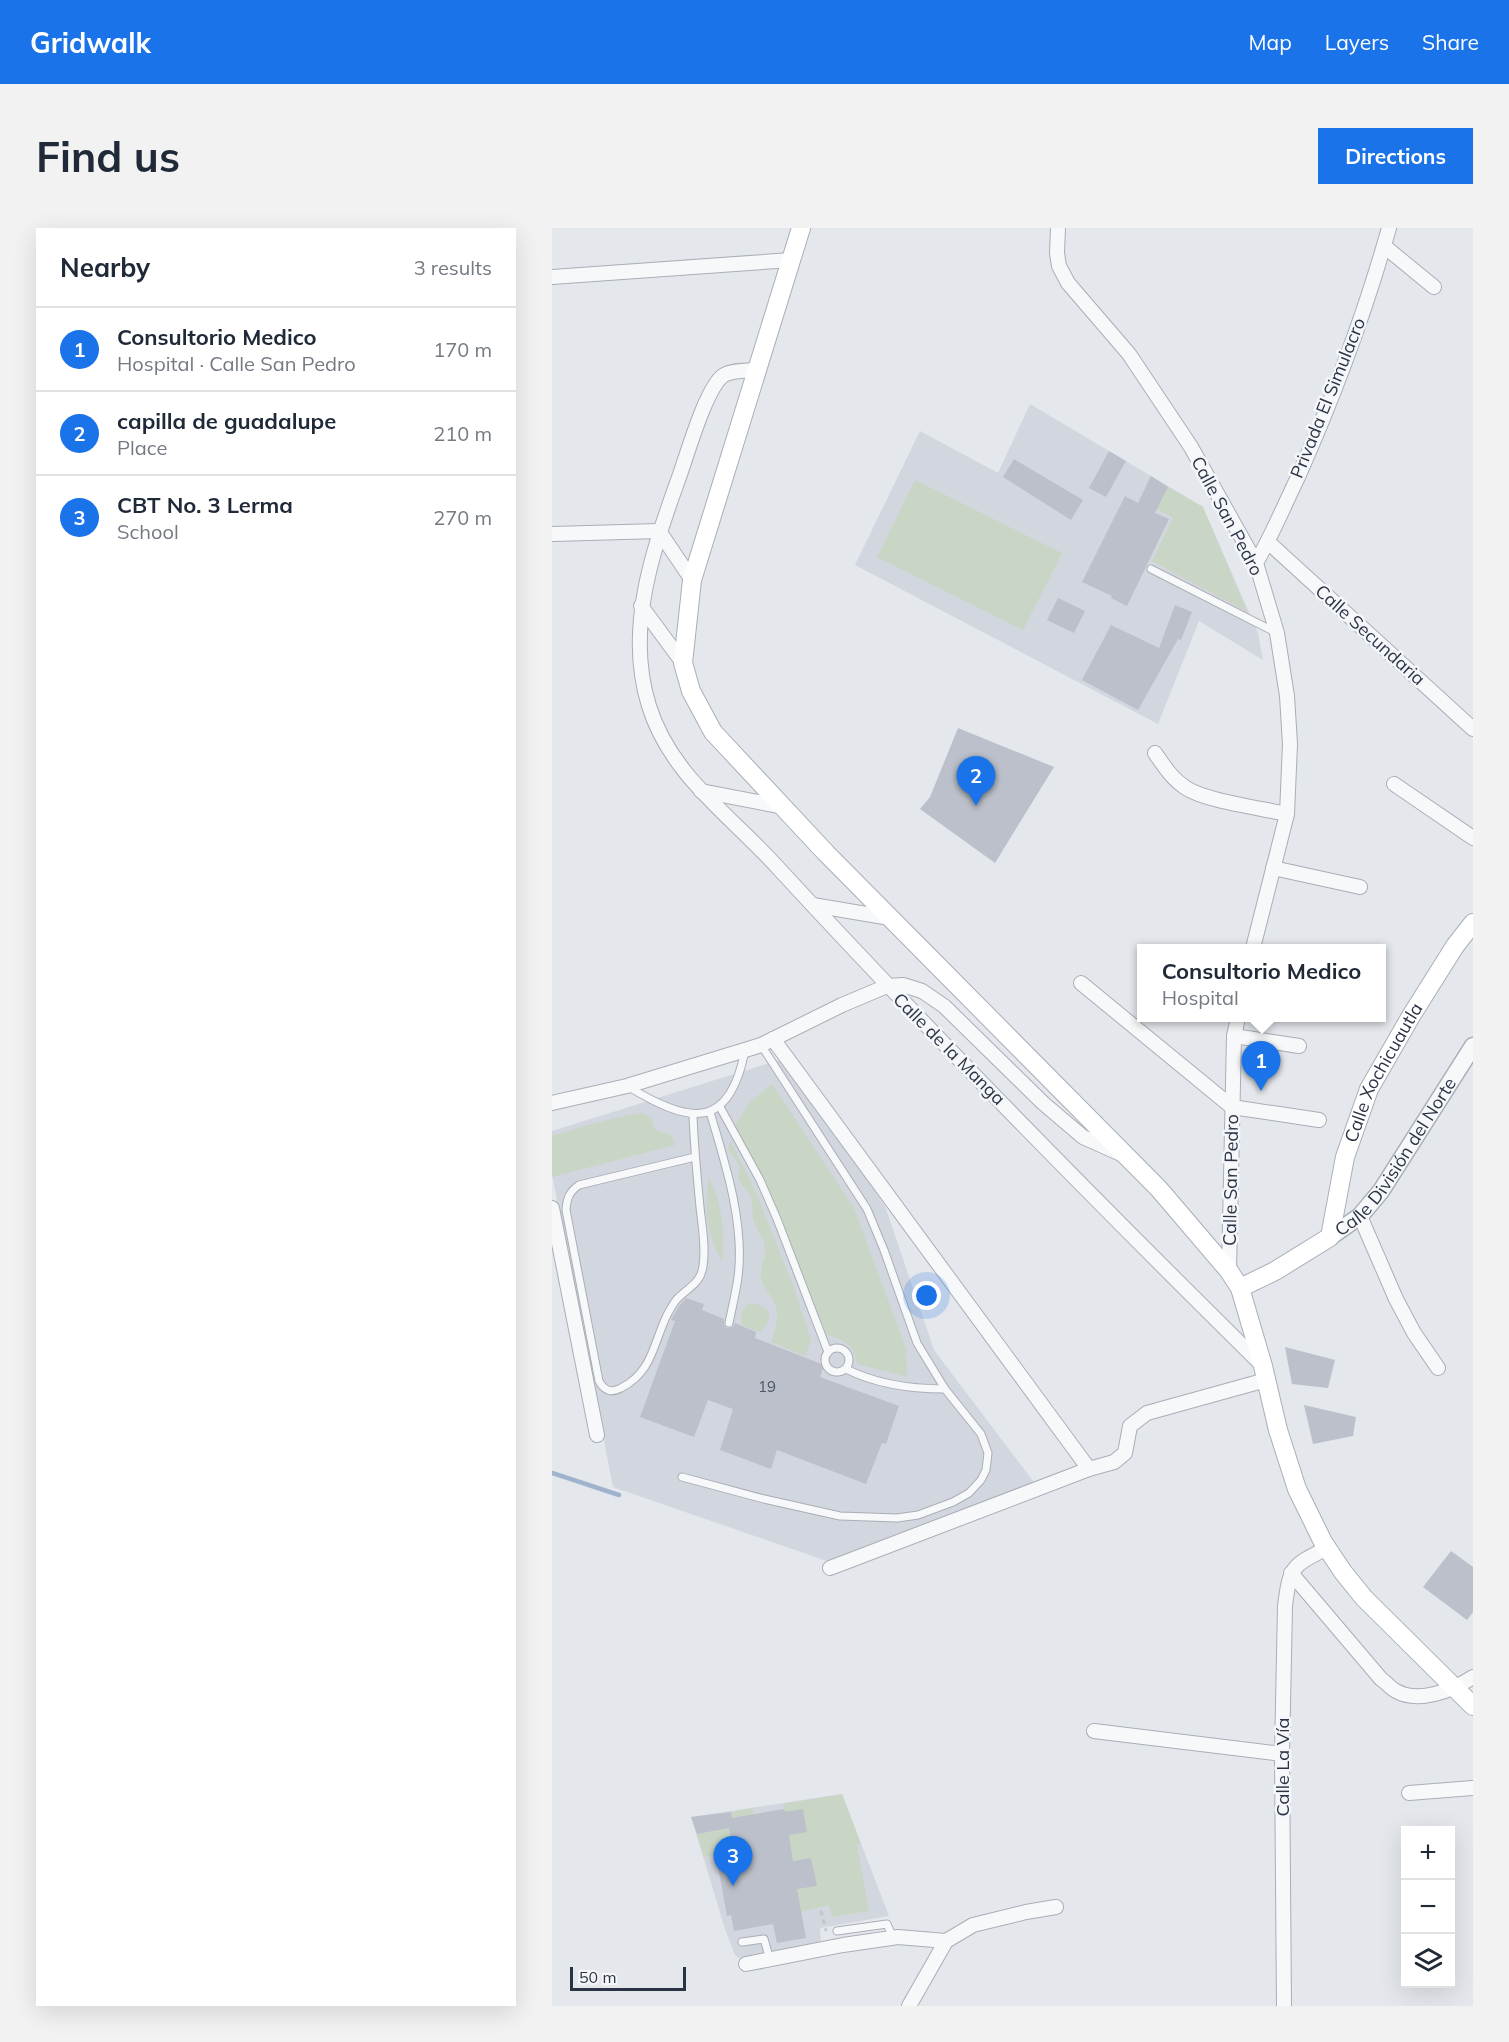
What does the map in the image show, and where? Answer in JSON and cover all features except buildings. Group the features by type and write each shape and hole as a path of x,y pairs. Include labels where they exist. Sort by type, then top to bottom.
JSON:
{"main road":[{"path":"801,228 692,580 683,663 691,692 713,732 890,918 1159,1189 1228,1271 1240,1288 1278,1430 1297,1489 1327,1548 1364,1598 1473,1706"},
{"name":"Calle Xochicuautla","path":"1330,1237 1345,1157 1369,1089 1423,996 1455,946 1473,923"},
{"name":"Calle División del Norte","path":"1240,1288 1275,1271 1330,1237"}],"street":[{"name":"Calle San Pedro","path":"1058,228 1059,266 1068,283 1135,363 1191,447 1256,563 1276,633 1287,696 1290,744 1287,814 1254,944"},
{"name":"Privada El Simulacro","path":"1256,563 1268,542 1309,451 1350,350 1389,228"},
{"path":"1384,246 1434,287"},
{"path":"552,277 791,260"},
{"path":"756,370 733,372 723,376 715,383 660,531 641,606 639,636 642,682 650,710 673,759 701,791 762,849 887,986 903,985 922,991 937,1001 1043,1103 1083,1137 1125,1155"},
{"path":"553,534 660,531"},
{"path":"660,531 692,580"},
{"name":"Calle Secundaria","path":"1268,542 1473,729"},
{"path":"641,606 683,663"},
{"path":"1155,753 1169,774 1187,789 1203,795 1287,814"},
{"path":"1394,784 1473,838"},
{"path":"701,791 784,807"},
{"path":"1273,868 1360,887"},
{"path":"813,905 890,918"},
{"path":"1081,983 1232,1107 1319,1120"},
{"name":"Calle de la Manga","path":"552,1103 627,1086 745,1050 887,986 1264,1373"},
{"name":"Calle San Pedro","path":"1228,1271 1231,1236 1234,1036 1237,1022"},
{"path":"1234,1036 1299,1046"},
{"path":"767,1042 1089,1469"},
{"name":"Calle División del Norte","path":"1330,1237 1360,1216 1381,1191 1473,1047"},
{"path":"552,1208 597,1435"},
{"path":"1360,1216 1396,1299 1414,1333 1438,1368"},
{"path":"830,1568 1089,1469 1114,1462 1125,1453 1130,1426 1147,1413 1264,1373"},
{"path":"1327,1548 1295,1565 1291,1573 1381,1679 1396,1691 1409,1695 1424,1695 1454,1688 1473,1677"},
{"name":"Calle La Vía","path":"1284,2006 1282,1754 1285,1606 1291,1573"},
{"path":"1094,1731 1282,1754"},
{"path":"1409,1793 1473,1788"},
{"path":"909,2006 946,1941 973,1925 1056,1907"},
{"path":"746,1964 843,1945 893,1938 946,1941"}],"lane":[{"path":"1151,569 1276,633"},
{"path":"682,1477 840,1516 897,1518 918,1515 953,1502 969,1492 981,1480 986,1470 988,1453 981,1434 945,1389 917,1343 867,1209 767,1042"},
{"path":"627,1086 656,1104 693,1115 711,1112 720,1107 736,1085 745,1050"},
{"path":"720,1107 760,1180 828,1352"},
{"path":"711,1112 729,1178 737,1223 738,1276 729,1323"},
{"path":"693,1115 704,1244 703,1268 698,1280 678,1299 669,1312 641,1374 633,1383 615,1391 609,1391 603,1388 599,1381 566,1210 567,1199 571,1191 579,1185 695,1157"},
{"path":"832,1349 843,1350 849,1358 846,1369 842,1372 831,1371 824,1363 828,1352 832,1349"},
{"path":"846,1369 859,1375 905,1386 945,1389"},
{"path":"837,1931 887,1924 893,1938"},
{"path":"742,1942 764,1939 770,1960"}],"shaded area":[{"path":"1030,404 1203,507 1258,633 1263,660 1199,621 1158,724 855,565 920,431 998,473"},
{"path":"782,1059 885,1206 934,1350 1036,1485 827,1561 613,1487 552,1174 552,1131"},
{"path":"842,1794 889,1916 820,1928 821,1945 741,1959 735,1955 725,1929 691,1817"}],"green space":[{"path":"915,480 1062,553 1023,630 877,557"},
{"path":"1168,487 1203,507 1247,612 1152,561 1173,518 1157,509"},
{"path":"772,1084 854,1208 906,1349 907,1377 857,1364 854,1352 848,1344 827,1335 735,1126 750,1102"},
{"path":"643,1113 652,1120 655,1130 671,1135 675,1145 552,1177 552,1136"},
{"path":"731,1141 758,1197 794,1288 811,1341 805,1356 771,1342 777,1314 775,1303 761,1278 765,1255 764,1243 754,1222 750,1195 738,1177 740,1167 728,1148"},
{"path":"709,1177 717,1196 722,1218 722,1261 713,1241 708,1220"},
{"path":"750,1303 762,1306 768,1312 768,1321 761,1332 742,1325 742,1313"},
{"path":"842,1794 861,1844 857,1845 869,1911 832,1917 829,1905 801,1912 797,1889 811,1859 793,1861 783,1804"},
{"path":"753,1808 753,1814 733,1827 731,1812"},
{"path":"729,1828 734,1852 704,1857 697,1834"}],"waterway":[{"path":"552,1473 619,1495"}],"place":[{"name":"capilla de guadalupe","path":"976,806"},
{"name":"Consultorio Medico","path":"1261,1091"},
{"name":"CBT No. 3 Lerma","path":"733,1886"}]}
